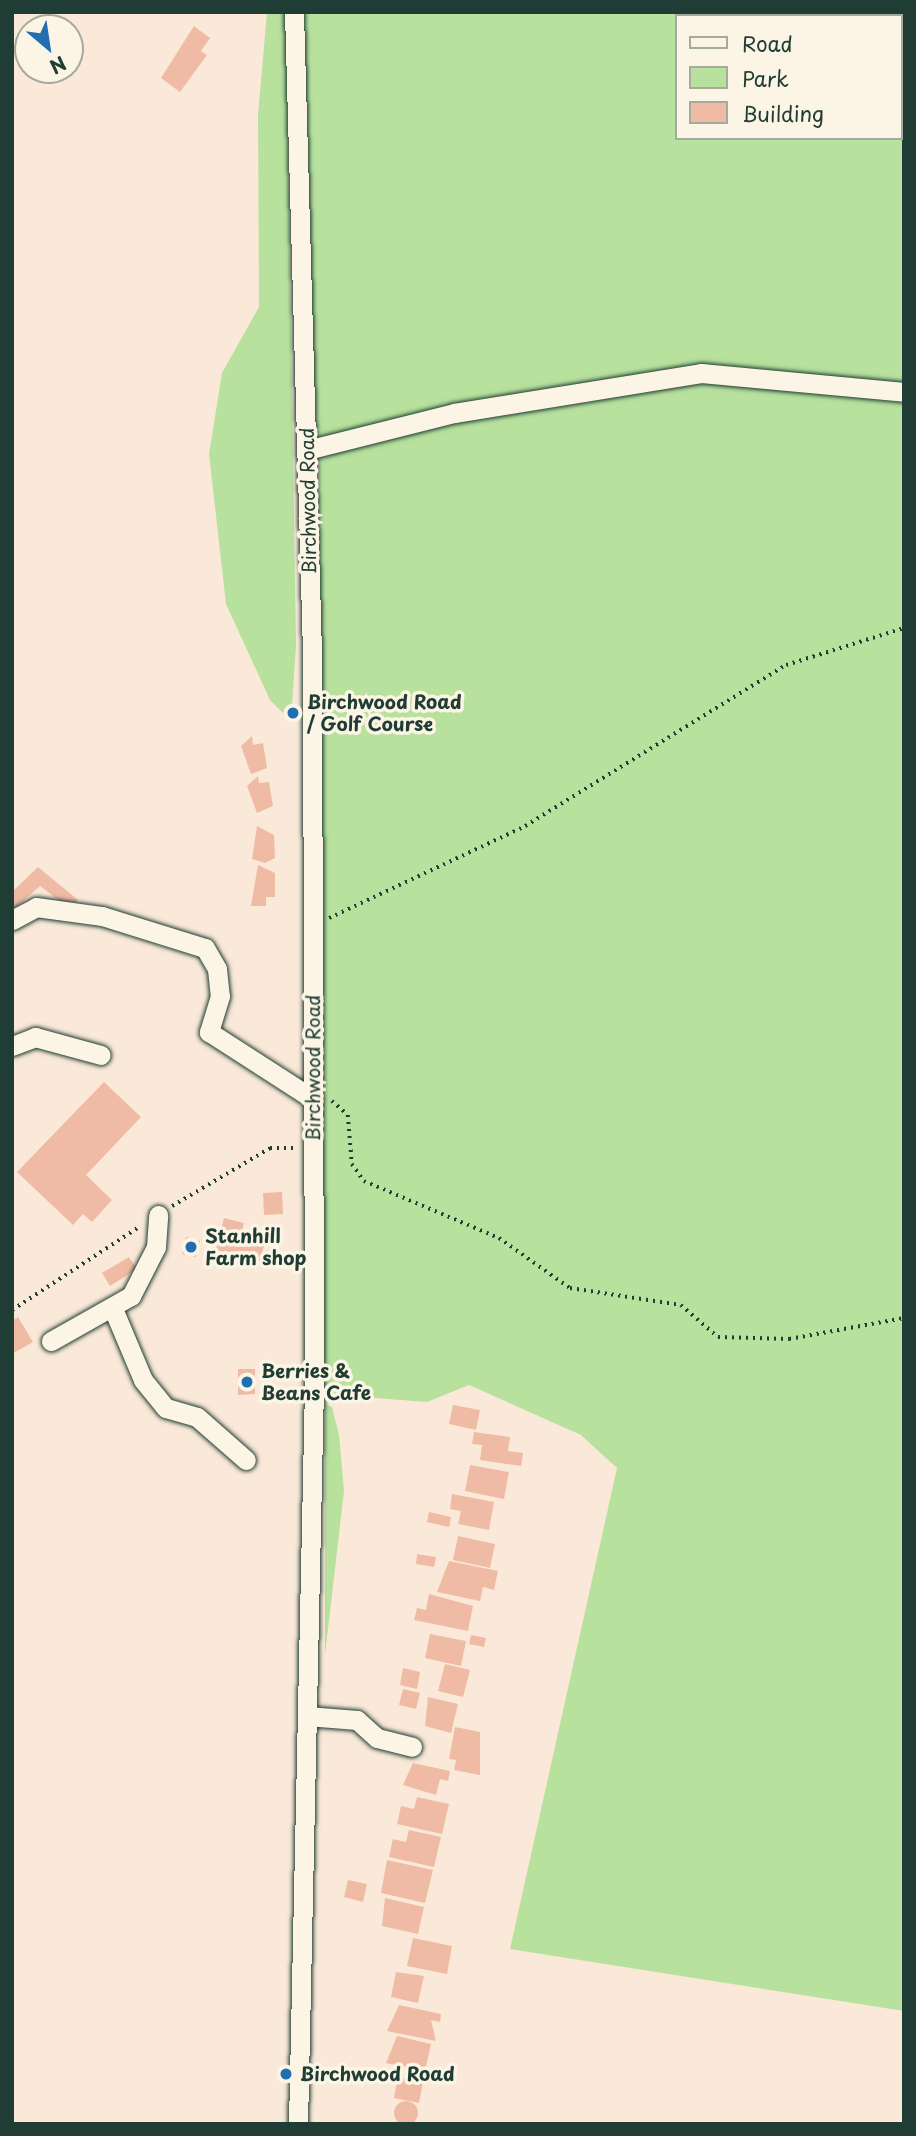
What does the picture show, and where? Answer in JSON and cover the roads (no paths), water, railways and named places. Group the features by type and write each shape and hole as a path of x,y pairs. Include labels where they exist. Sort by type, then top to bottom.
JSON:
{"street":[{"name":"Birchwood Road","path":"294,12 307,450 318,1098 313,1149 307,1716 298,2124"},
{"path":"307,450 454,413 701,373 904,392"},
{"path":"12,920 36,907 102,916 205,948 217,968 220,996 209,1032 318,1098"},
{"path":"12,1046 35,1037 100,1055"},
{"path":"51,1341 114,1311 146,1276 158,1215"},
{"path":"114,1311 144,1380 166,1408 197,1417 246,1460"},
{"path":"307,1716 357,1720 377,1738 412,1746"}],"place":[{"name":"Birchwood Road / Golf Course","path":"293,713"},
{"name":"Stanhill Farm shop","path":"191,1247"},
{"name":"Berries & Beans Cafe","path":"247,1382"},
{"name":"Birchwood Road","path":"286,2074"}]}
